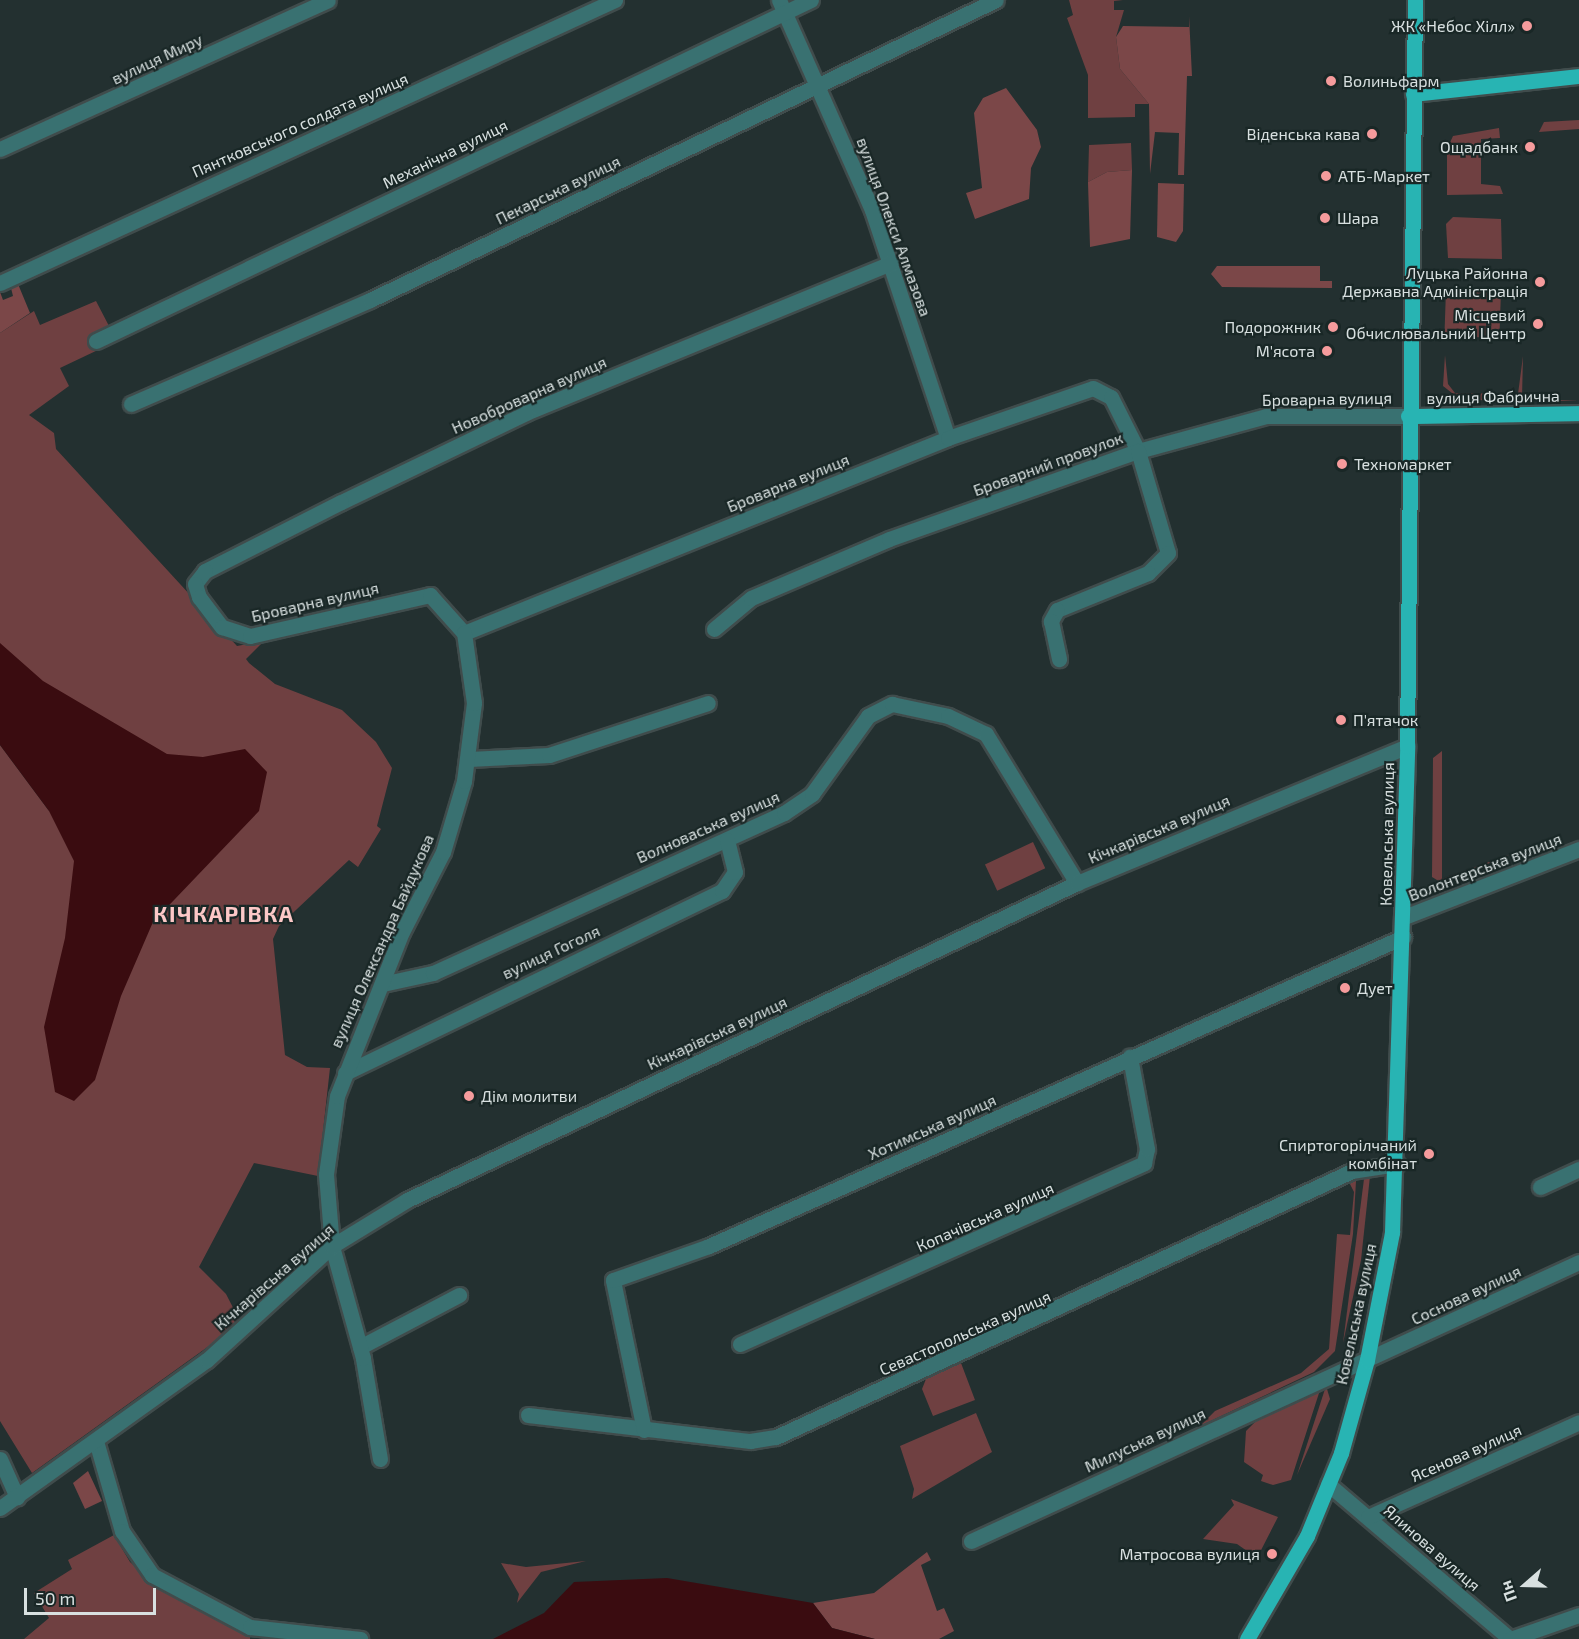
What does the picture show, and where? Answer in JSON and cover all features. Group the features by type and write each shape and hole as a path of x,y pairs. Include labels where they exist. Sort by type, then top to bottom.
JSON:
{"main road":[{"name":"Ковельська вулиця","path":"1247,1639 1307,1536 1328,1484 1367,1360 1392,1233 1397,1164 1404,917 1408,416 1415,0"},
{"path":"1413,94 1579,76"},
{"name":"вулиця Фабрична","path":"1408,416 1579,414"}],"street":[{"name":"вулиця Миру","path":"0,149 328,0"},
{"name":"Пянтковського солдата вулиця","path":"0,283 615,0"},
{"name":"Механічна вулиця","path":"96,341 782,6 811,0"},
{"name":"Пекарська вулиця","path":"131,404 369,300 996,0"},
{"name":"вулиця Олекси Алмазова","path":"782,6 818,86 891,263 948,438"},
{"name":"Новоброварна вулиця","path":"195,584 211,567 526,413 891,263"},
{"name":"Броварна вулиця","path":"195,584 217,622 241,635 426,595 443,604 464,633 948,438 1093,388 1111,397 1138,451 1266,416 1408,416"},
{"name":"Броварний провулок","path":"714,629 751,598 890,539 1138,451 1168,553 1148,573 1057,610 1051,621 1059,658"},
{"name":"вулиця Олександра Байдукова","path":"332,1246 326,1174 345,1074 382,984 443,852 469,759 474,703 464,633"},
{"path":"469,759 549,755 708,703"},
{"name":"Волноваська вулиця","path":"382,984 433,972 727,840 805,800 868,716 896,704 948,716 986,734 1077,884"},
{"name":"Кічкарівська вулиця","path":"0,1508 207,1360 332,1246 454,1176 1077,884 1407,746"},
{"name":"вулиця Гоголя","path":"345,1074 722,891 735,872 727,840"},
{"name":"Волонтерська вулиця","path":"1404,917 1579,849"},
{"name":"Хотимська вулиця","path":"644,1430 613,1280 709,1246 1403,937"},
{"name":"Копачівська вулиця","path":"740,1344 1144,1163 1147,1149 1130,1057"},
{"name":"Севастопольська вулиця","path":"528,1415 750,1441 793,1431 1352,1171 1397,1164"},
{"path":"1540,1187 1579,1169"},
{"path":"332,1246 360,1347 380,1458"},
{"name":"Соснова вулиця","path":"1367,1360 1579,1262"},
{"path":"360,1347 459,1295"},
{"name":"Милуська вулиця","path":"971,1540 1203,1430 1367,1360"},
{"name":"Ясенова вулиця","path":"1368,1517 1579,1422"},
{"path":"96,1441 122,1531 152,1575 250,1626 360,1639"},
{"path":"0,1459 17,1497"},
{"name":"Ялинова вулиця","path":"1328,1484 1510,1639 1579,1615"}],"shaded area":[{"path":"1069,0 1123,0 1114,1 1114,10 1124,10 1116,37 1120,69 1149,104 1135,104 1135,117 1088,118 1088,75 1067,18 1073,15"},
{"path":"1189,16 1192,76 1187,76 1184,175 1178,175 1179,133 1155,132 1150,174 1149,104 1120,69 1116,37 1123,26 1189,27"},
{"path":"1006,88 1037,130 1041,147 1031,168 1029,199 975,219 966,193 982,188 974,113 983,98"},
{"path":"1579,120 1579,129 1539,132 1544,122"},
{"path":"1499,128 1500,138 1481,139 1481,184 1500,186 1503,194 1447,195 1447,149 1453,136"},
{"path":"1131,143 1132,170 1107,172 1088,182 1089,145"},
{"path":"1132,170 1130,239 1090,247 1088,182 1107,172"},
{"path":"1158,183 1184,184 1183,231 1176,242 1157,237"},
{"path":"1453,217 1501,219 1502,259 1448,258 1446,224"},
{"path":"1217,266 1320,266 1320,281 1332,281 1332,288 1222,287 1211,274"},
{"path":"18,284 30,313 0,333 0,292 3,300 13,296 11,288"},
{"path":"1446,290 1501,292 1499,338 1444,336"},
{"path":"96,301 109,326 93,335 100,349 60,368 69,386 29,415 54,433 56,449 237,646 264,641 246,659 249,663 275,684 342,710 376,742 392,768 377,826 381,829 358,867 349,860 279,926 273,939 285,1055 307,1067 330,1068 318,1176 254,1163 199,1267 226,1294 241,1323 32,1473 0,1421 0,745 49,811 0,650 0,333 34,311 40,325"},
{"path":"1445,355 1448,384 1455,393 1518,394 1523,356 1522,398 1579,401 1461,400 1443,386"},
{"path":"0,643 43,681 167,754 203,757 245,749 267,772 259,811 153,922 121,996 95,1080 74,1101 55,1092 44,1027 65,938 74,861 49,811 0,745"},
{"path":"1442,751 1442,879 1511,854 1442,883 1432,877 1433,758"},
{"path":"1033,842 1045,868 997,891 985,864"},
{"path":"1370,1176 1361,1260 1343,1343 1364,1179"},
{"path":"1356,1181 1353,1234 1335,1351 1314,1372 1200,1426 1215,1411 1301,1373 1329,1349 1337,1234 1350,1235 1354,1192 1349,1182 1340,1183"},
{"path":"978,1352 961,1363 975,1400 933,1416 922,1389 926,1379"},
{"path":"1325,1389 1330,1399 1297,1475"},
{"path":"1320,1390 1291,1480 1273,1485 1261,1481 1263,1475 1244,1462 1246,1431 1259,1418"},
{"path":"976,1413 992,1452 912,1499 914,1489 900,1446"},
{"path":"88,1471 102,1501 85,1509 73,1483"},
{"path":"1231,1499 1278,1517 1257,1558 1237,1544 1203,1539 1234,1505"},
{"path":"114,1535 130,1562 160,1588 250,1633 250,1639 24,1639 49,1618 34,1593 72,1569 68,1560"},
{"path":"927,1552 931,1560 921,1565 937,1611 944,1608 954,1631 939,1639 875,1639 832,1628 813,1603 874,1593"},
{"path":"586,1561 541,1572 517,1603 519,1594 501,1563 526,1567"},
{"path":"667,1578 813,1603 832,1628 875,1639 493,1639 544,1613 574,1582"}],"place":[{"name":"ЖК «Небос Хілл»","path":"1527,26"},
{"name":"Волиньфарм","path":"1331,81"},
{"name":"Віденська кава","path":"1372,134"},
{"name":"Ощадбанк","path":"1530,147"},
{"name":"АТБ-Маркет","path":"1326,176"},
{"name":"Шара","path":"1325,218"},
{"name":"Луцька Районна Державна Адміністрація","path":"1540,282"},
{"name":"Місцевий Обчислювальний Центр","path":"1538,324"},
{"name":"Подорожник","path":"1333,327"},
{"name":"М'ясота","path":"1327,351"},
{"name":"Техномаркет","path":"1342,464"},
{"name":"П'ятачок","path":"1341,720"},
{"name":"Дует","path":"1345,988"},
{"name":"Дім молитви","path":"469,1096"},
{"name":"Спиртогорілчаний комбінат","path":"1429,1154"},
{"name":"Матросова вулиця","path":"1272,1554"}],"district":[{"name":"КІЧКАРІВКА","path":"224,914"}]}
